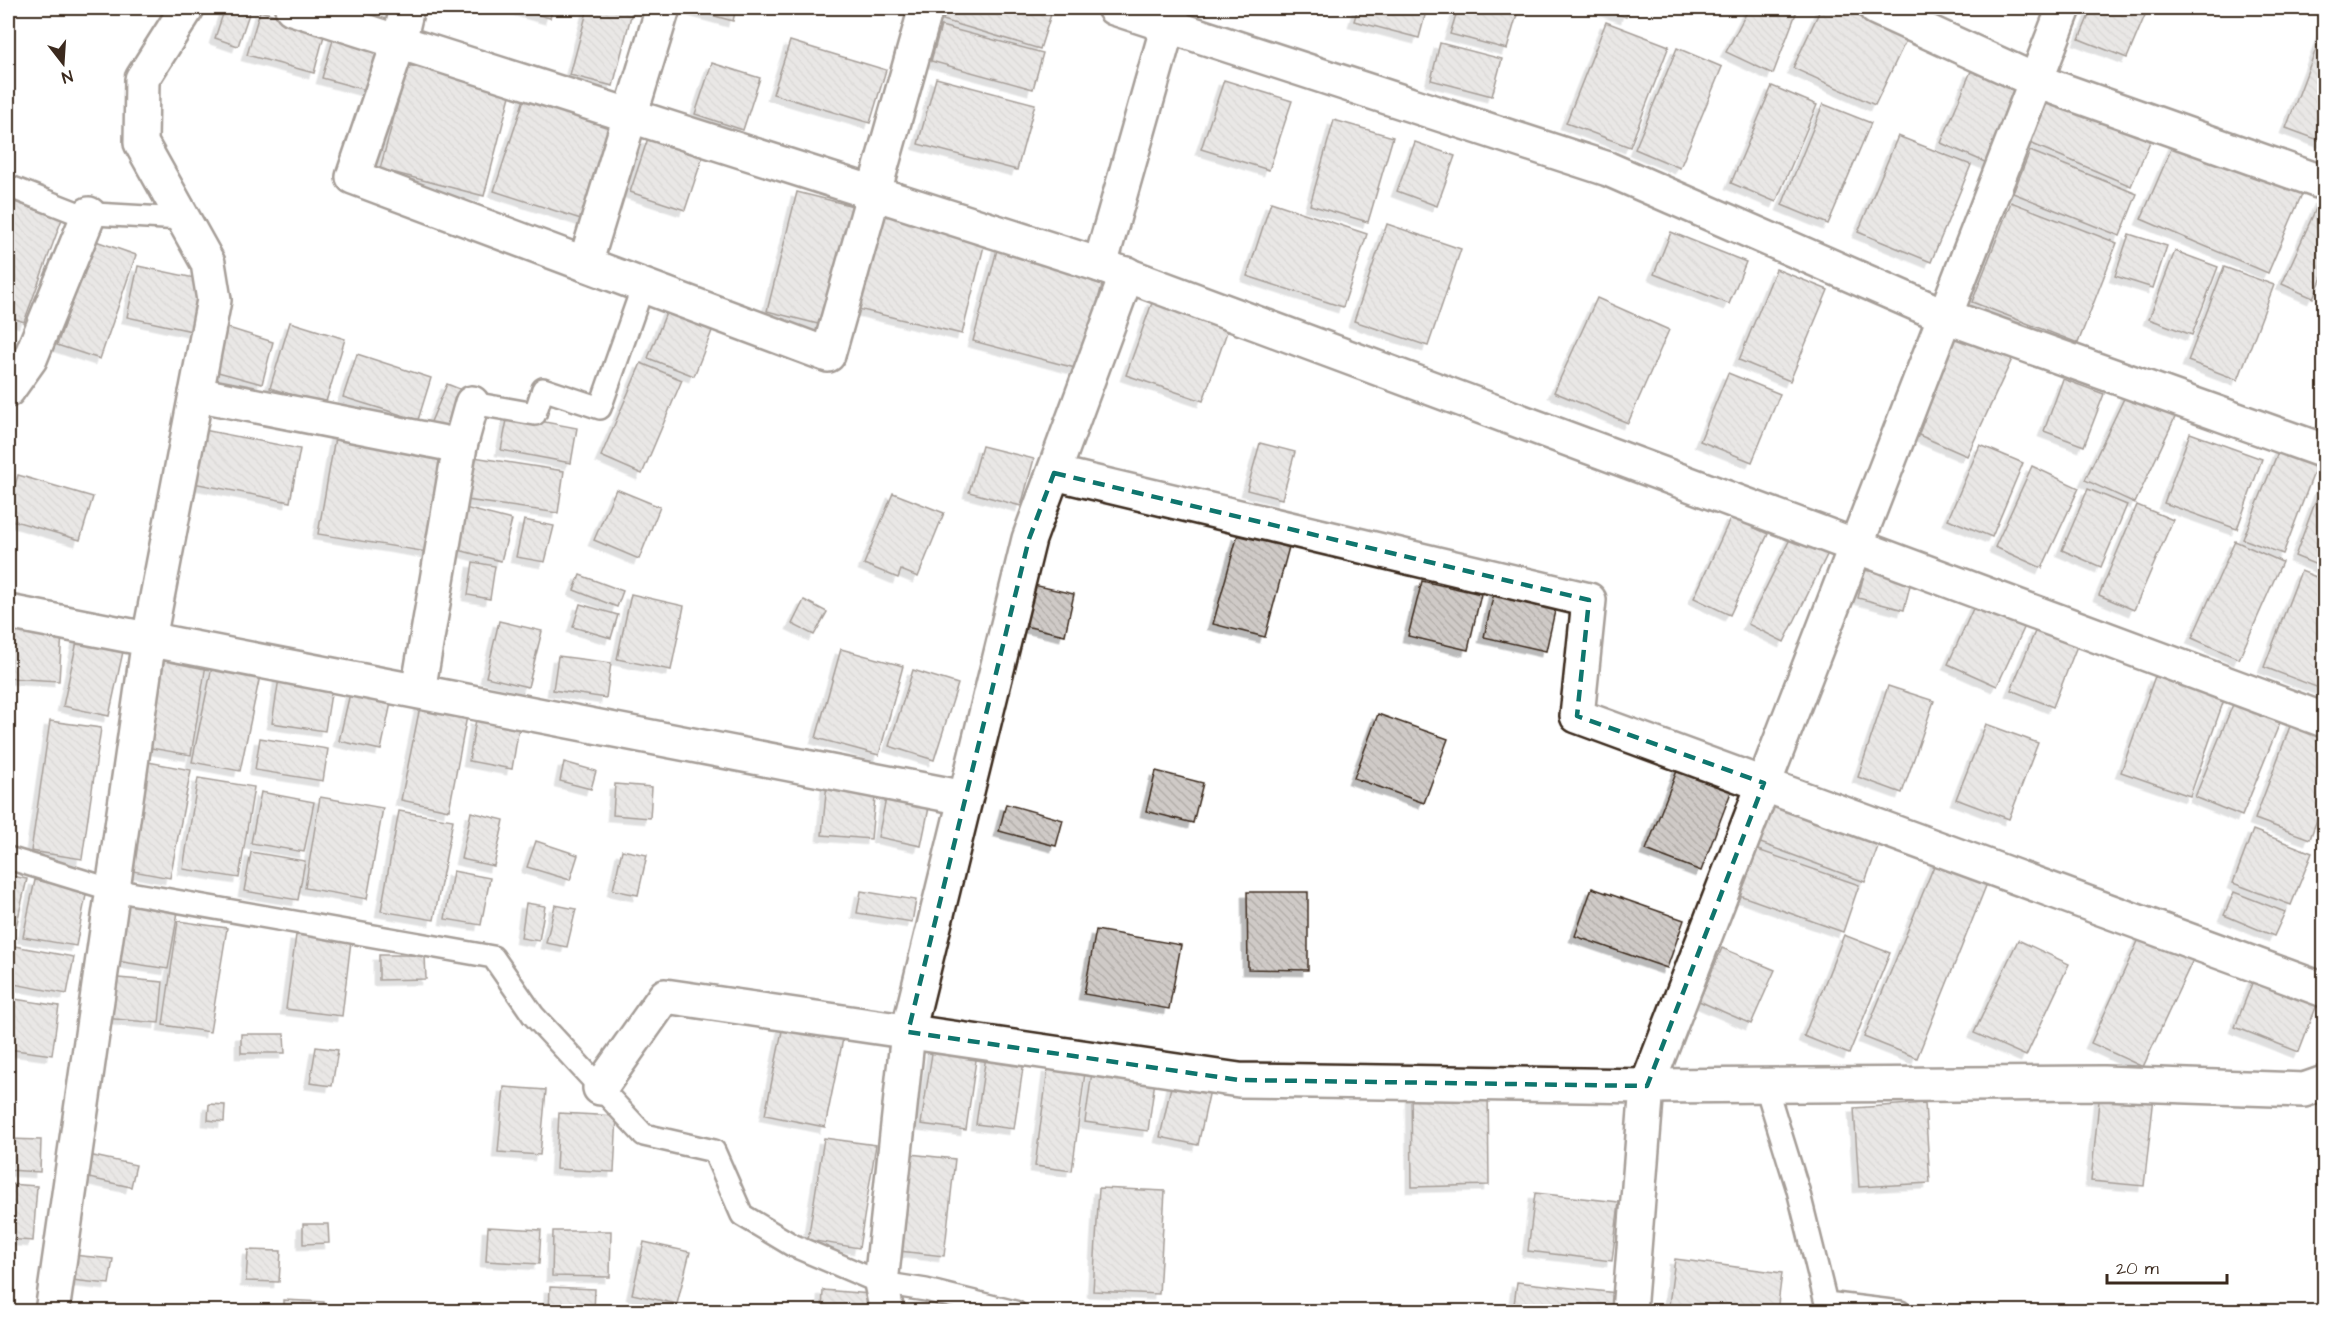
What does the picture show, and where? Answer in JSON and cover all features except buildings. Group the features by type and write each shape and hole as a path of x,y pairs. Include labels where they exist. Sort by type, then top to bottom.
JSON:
{"street":[{"path":"52,1311 149,639 214,300 208,263 141,143 142,79 187,8"},
{"path":"292,8 1114,270 2325,720"},
{"path":"407,8 399,42 353,177 828,355 926,8"},
{"path":"585,264 663,8"},
{"path":"1114,8 1171,16 1608,170 1945,316 2325,451"},
{"path":"1876,8 2036,81 2325,183"},
{"path":"1629,1311 1647,1086 2064,8"},
{"path":"884,1297 908,1032 1029,538 1054,473 1114,270 1171,16"},
{"path":"8,390 30,359 89,214"},
{"path":"196,394 460,446"},
{"path":"418,691 460,446 472,402"},
{"path":"1054,473 1588,600 1576,716 2325,990"},
{"path":"8,612 965,798"},
{"path":"600,1088 665,996 1239,1080 1766,1087 2103,1083 2304,1090 2325,1083"}],"lane":[{"path":"8,186 77,213 182,219"},
{"path":"472,402 535,414 543,389 600,408 643,286"},
{"path":"8,858 113,890 493,957 533,1015 644,1135 714,1150 742,1215 884,1297 926,1290 1015,1311"},
{"path":"1766,1087 1798,1190 1826,1303 1900,1311"}],"highlighted area":[{"path":"1054,473 1589,600 1577,716 1764,783 1647,1086 1239,1080 908,1032 1029,539"}]}
